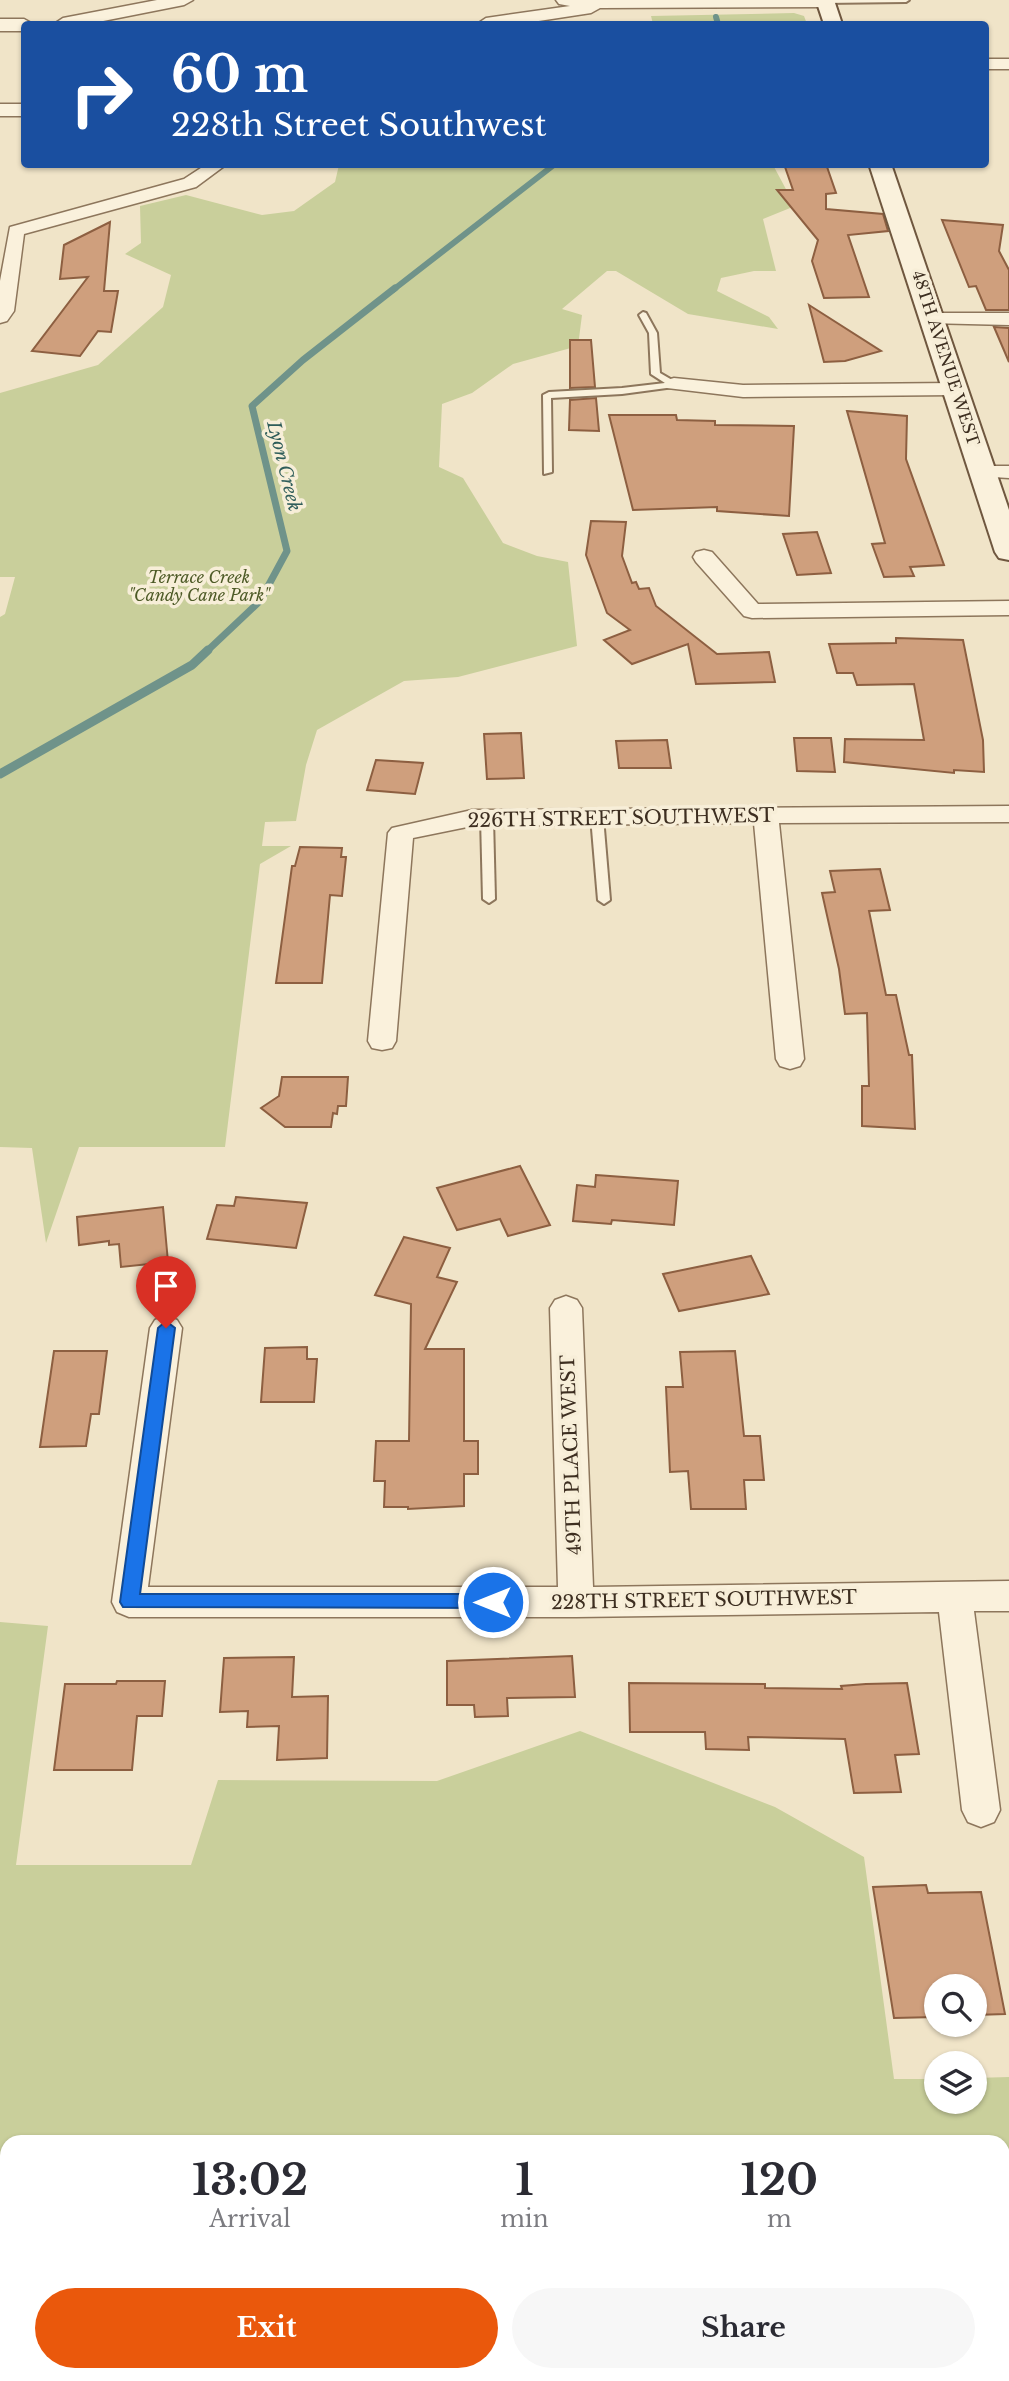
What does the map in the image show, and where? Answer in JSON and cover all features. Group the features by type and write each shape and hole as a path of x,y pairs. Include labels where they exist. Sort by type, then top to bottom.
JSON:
{"main road":[{"path":"825,1 832,21"},
{"name":"48TH AVENUE WEST","path":"881,168 934,319 1009,552"}],"street":[{"path":"78,21 184,0"},
{"path":"533,15 547,0"},
{"path":"565,0 631,4 825,1"},
{"path":"502,21 631,4"},
{"path":"0,25 21,25"},
{"path":"989,64 1009,64"},
{"path":"0,110 21,110"},
{"path":"0,317 5,311 8,231 190,183 213,168"},
{"path":"934,319 1009,319"},
{"path":"674,384 743,391 955,389"},
{"path":"983,472 1009,472"},
{"path":"704,557 752,611 1009,608"},
{"name":"226TH STREET SOUTHWEST","path":"382,1041 401,833 472,818 1009,814"},
{"path":"766,816 790,1059"},
{"name":"49TH PLACE WEST","path":"566,1308 576,1602"},
{"name":"228TH STREET SOUTHWEST","path":"166,1328 129,1602 576,1602 1009,1596"},
{"path":"955,1597 981,1810"}],"lane":[{"path":"825,1 906,0"},
{"path":"643,315 653,333 656,374 674,384"},
{"path":"547,472 548,395 622,391 674,384"},
{"path":"597,817 604,900"},
{"path":"487,818 489,898"}],"green space":[{"path":"794,13 804,16 806,21 652,21 651,16"},
{"name":"Terrace Creek \"Candy Cane Park\"","path":"338,168 775,168 795,206 763,219 776,271 754,271 721,278 717,291 769,317 778,329 688,314 616,271 607,271 562,309 582,315 578,346 513,364 472,393 442,404 439,467 463,478 503,543 537,556 568,562 577,646 458,677 404,681 317,730 306,765 296,821 265,822 262,846 291,846 260,864 225,1147 79,1147 46,1243 32,1148 0,1147 0,617 5,614 15,577 0,577 0,393 98,365 163,307 171,275 125,254 141,243 140,206 186,195 262,215 294,211 335,182"},
{"path":"0,1622 48,1626 16,1865 191,1865 218,1780 437,1781 580,1731 775,1807 864,1857 894,2079 924,2079 924,2114 987,2114 987,2078 1009,2077 1009,2135 0,2135"}],"building":[{"path":"785,168 827,168 836,193 826,194 826,209 883,214 888,231 848,235 869,297 824,298 812,261 818,240 777,190 793,190"},
{"path":"942,220 1003,225 999,251 1009,270 1009,310 986,310 976,286 969,287"},
{"path":"110,222 104,291 118,291 111,332 98,331 80,356 32,351 88,277 60,279 64,245"},
{"path":"809,305 881,351 845,361 824,362"},
{"path":"994,327 1009,328 1009,362"},
{"path":"570,340 591,340 595,387 570,388"},
{"path":"596,398 599,431 569,430 570,400"},
{"path":"847,411 907,416 906,459 944,565 910,567 914,576 884,577 872,544 885,543"},
{"path":"609,415 676,415 677,420 715,421 715,425 794,426 789,516 717,511 717,507 633,510"},
{"path":"591,521 626,522 622,556 632,583 636,582 639,589 649,588 656,606 717,654 769,652 775,682 696,684 688,644 632,664 604,640 630,630 607,613 586,555"},
{"path":"817,532 831,573 797,575 783,534"},
{"path":"896,638 963,640 983,740 984,772 954,770 954,773 844,762 845,739 924,740 914,684 857,685 853,673 837,673 829,644 896,643"},
{"path":"521,733 524,778 487,779 484,734"},
{"path":"794,738 831,738 835,772 797,771"},
{"path":"667,740 671,768 619,768 616,741"},
{"path":"376,760 423,763 415,794 367,790"},
{"path":"300,847 342,848 341,857 346,857 342,896 330,895 322,983 276,983 292,866 295,866"},
{"path":"880,869 890,910 869,911 886,995 896,995 909,1055 912,1055 915,1129 862,1126 862,1086 869,1086 867,1013 845,1014 839,969 822,893 835,892 830,871"},
{"path":"282,1077 348,1077 346,1106 338,1106 337,1114 333,1113 331,1127 285,1127 261,1108 279,1096"},
{"path":"520,1166 550,1225 508,1236 500,1219 457,1230 437,1188"},
{"path":"596,1175 678,1181 674,1225 612,1220 611,1224 573,1221 577,1185 595,1187"},
{"path":"236,1197 307,1203 296,1248 207,1239 217,1205 234,1206"},
{"path":"163,1207 168,1262 121,1267 119,1244 109,1245 109,1241 79,1245 77,1217"},
{"path":"404,1237 450,1248 437,1277 457,1282 425,1349 464,1349 464,1441 478,1441 478,1474 464,1474 464,1506 408,1509 384,1507 385,1481 374,1481 376,1441 409,1441 411,1304 375,1295"},
{"path":"751,1256 769,1294 679,1311 663,1274"},
{"path":"307,1347 307,1359 317,1359 314,1402 261,1402 265,1348"},
{"path":"54,1351 107,1351 99,1414 91,1414 86,1446 40,1447"},
{"path":"735,1351 744,1436 760,1436 764,1480 744,1480 746,1509 691,1509 688,1471 670,1472 666,1387 683,1387 680,1352"},
{"path":"572,1656 575,1697 507,1698 508,1716 475,1717 474,1705 447,1705 447,1661"},
{"path":"294,1657 292,1697 328,1696 327,1758 277,1760 279,1726 247,1727 248,1711 220,1712 224,1658"},
{"path":"117,1681 165,1681 162,1716 137,1716 132,1770 54,1770 65,1684 116,1684"},
{"path":"629,1683 765,1684 765,1688 842,1689 841,1686 907,1683 919,1754 895,1755 901,1792 854,1793 845,1739 748,1737 749,1750 706,1749 705,1732 630,1732"},
{"path":"926,1885 928,1893 981,1892 1005,2014 987,2015 987,1974 924,1974 924,2017 894,2018 873,1887"}],"waterway":[{"name":"Lyon Creek","path":"716,17 717,21"},
{"name":"Lyon Creek","path":"393,290 550,168"},
{"name":"Lyon Creek","path":"206,652 260,601 287,551 252,406 303,360 395,288"},
{"name":"Lyon Creek","path":"0,774 192,665 208,650"}],"route":[{"path":"166,1328 129,1602 493,1602"}]}
